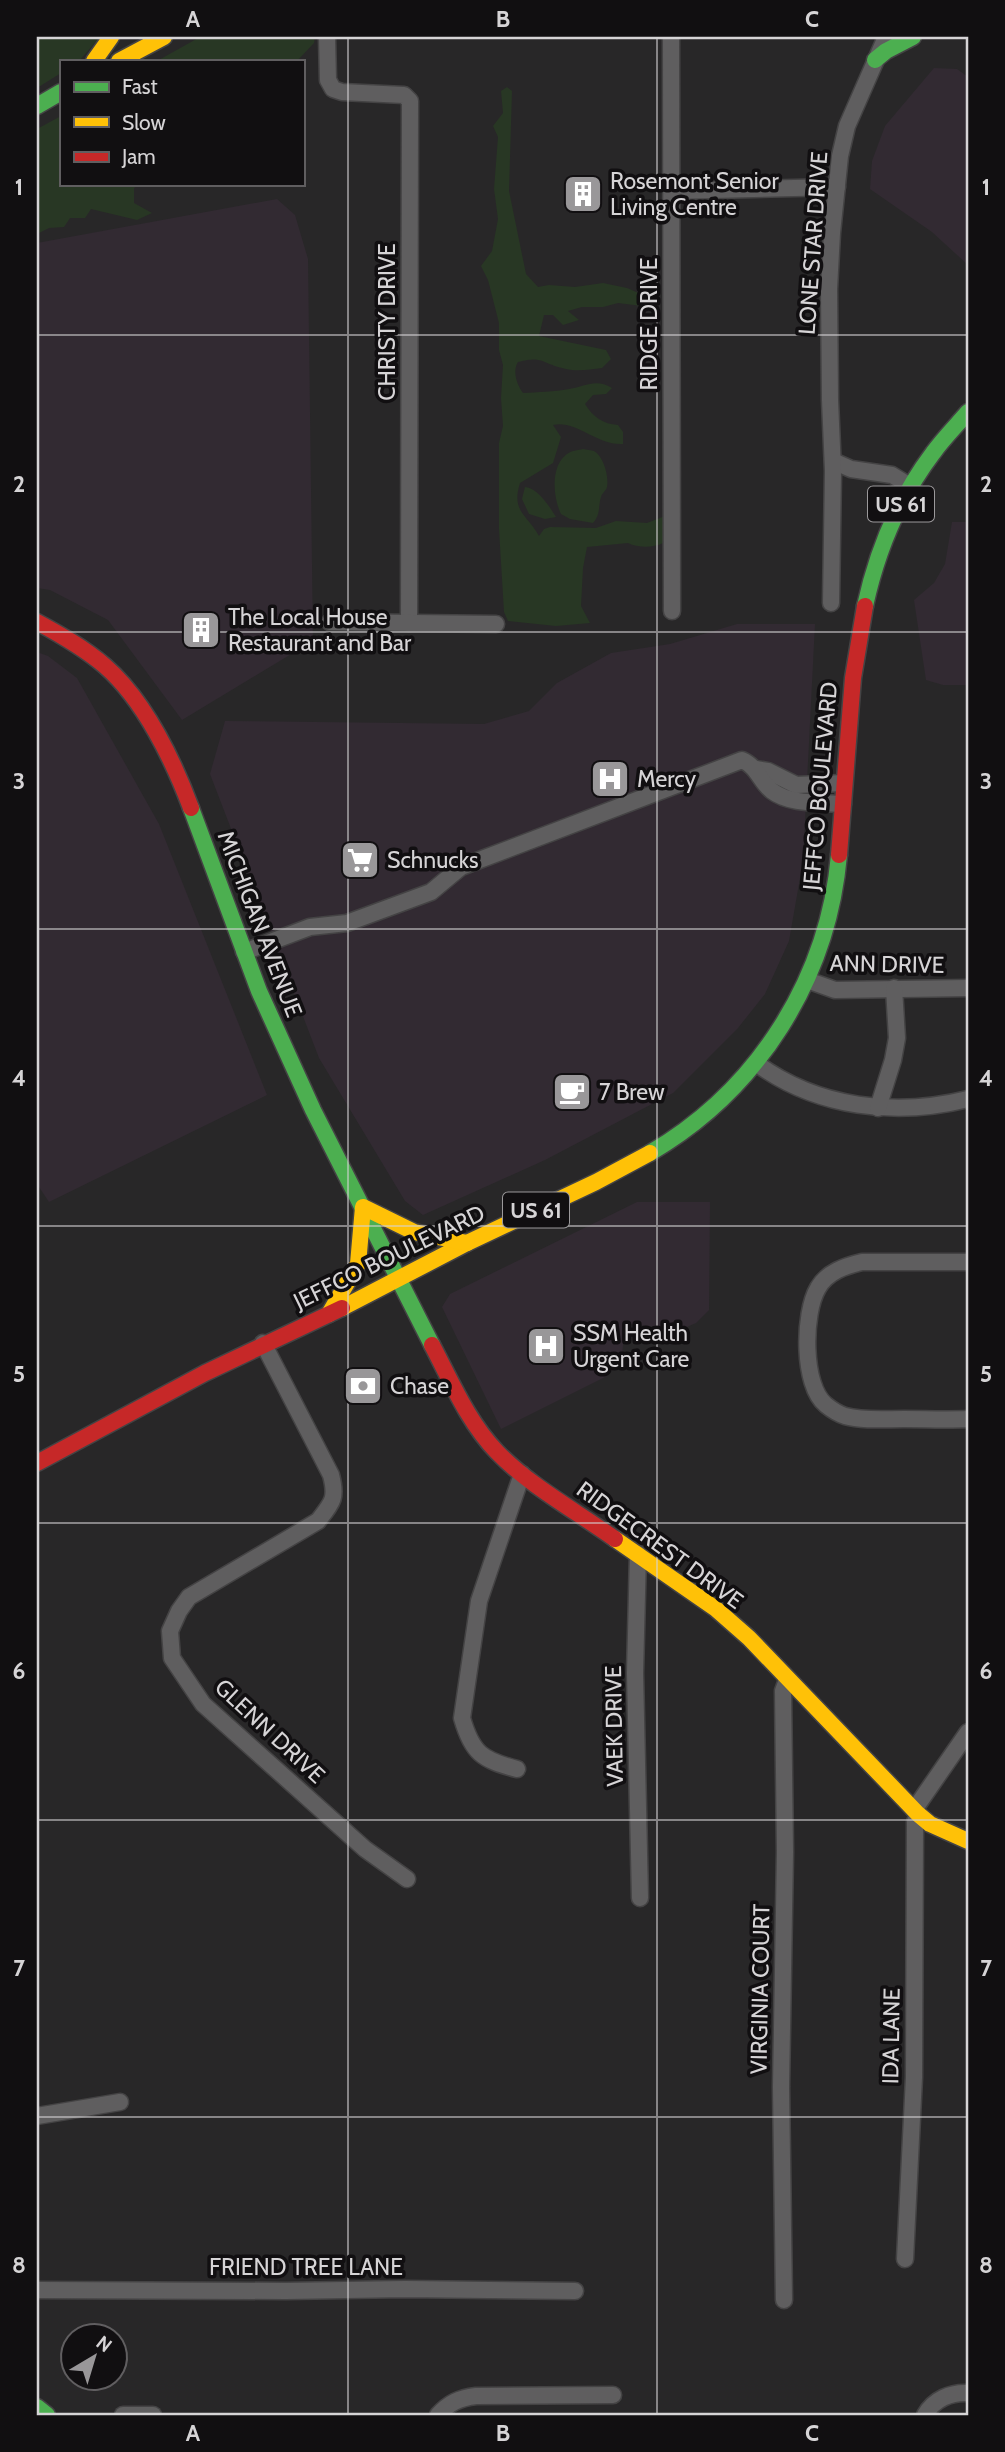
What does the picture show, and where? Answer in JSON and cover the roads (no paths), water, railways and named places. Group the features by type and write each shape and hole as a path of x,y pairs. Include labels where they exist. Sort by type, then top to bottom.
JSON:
{"main road":[{"path":"95,60 111,37"},
{"path":"121,60 164,37"},
{"path":"872,37 875,60 894,46 913,37"},
{"path":"37,106 60,93"},
{"name":"JEFFCO BOULEVARD","path":"37,1463 263,1343 329,1315 662,1146 716,1105 756,1063 787,1019 807,979 822,941 835,892 851,684 864,600 880,549 910,486 933,452 968,412"},
{"name":"MICHIGAN AVENUE","path":"37,622 67,638 106,667 130,691 150,720 189,802 244,952 313,1110 400,1279"},
{"path":"329,1315 358,1264 363,1206 414,1232 467,1243"},
{"name":"RIDGECREST DRIVE","path":"400,1279 415,1314 478,1428 496,1451 522,1474 716,1609 749,1638 916,1812 930,1824 968,1841"},
{"path":"37,2407 47,2415"}],"street":[{"name":"CHRISTY DRIVE","path":"327,37 328,80 333,89 342,92 404,95 410,101 409,623"},
{"name":"RIDGE DRIVE","path":"671,37 673,611"},
{"name":"LONE STAR DRIVE","path":"831,603 833,461 829,289 840,156 847,126 886,37"},
{"path":"672,191 837,187"},
{"path":"833,461 851,469 892,475 910,486"},
{"path":"330,622 496,624"},
{"path":"244,952 310,927 347,923 431,892 461,867 743,760 756,769 771,791 784,797 843,804"},
{"path":"756,769 768,771 796,785 844,783"},
{"name":"ANN DRIVE","path":"807,979 835,990 968,988"},
{"path":"878,1108 897,1038 894,988"},
{"path":"756,1063 815,1094 845,1103 878,1108 922,1108 968,1099"},
{"path":"968,1262 862,1262 845,1265 818,1287 810,1306 808,1348 809,1369 814,1388 824,1404 844,1415 868,1419 968,1419"},
{"name":"GLENN DRIVE","path":"263,1343 331,1475 336,1492 330,1506 318,1521 189,1597 179,1611 170,1632 172,1658 203,1704 365,1849 407,1879"},
{"path":"517,1769 495,1763 478,1753 467,1736 462,1718 479,1601 522,1474"},
{"name":"VAEK DRIVE","path":"638,1554 635,1673 640,1898"},
{"name":"VIRGINIA COURT","path":"784,2300 781,2087 785,1852 783,1690 787,1680"},
{"path":"916,1812 968,1732"},
{"name":"IDA LANE","path":"905,2259 914,2077 916,1812"},
{"path":"37,2116 120,2102"},
{"name":"FRIEND TREE LANE","path":"37,2290 575,2291"},
{"path":"925,2415 929,2408 951,2392 968,2393"},
{"path":"438,2415 458,2399 476,2396 613,2395"},
{"path":"123,2415 153,2415"}],"place":[{"name":"Rosemont Senior Living Centre","path":"583,194"},
{"name":"The Local House Restaurant and Bar","path":"201,630"},
{"name":"Mercy","path":"610,779"},
{"name":"Schnucks","path":"360,860"},
{"name":"7 Brew","path":"572,1092"},
{"name":"SSM Health Urgent Care","path":"546,1346"},
{"name":"Chase","path":"363,1386"}]}
